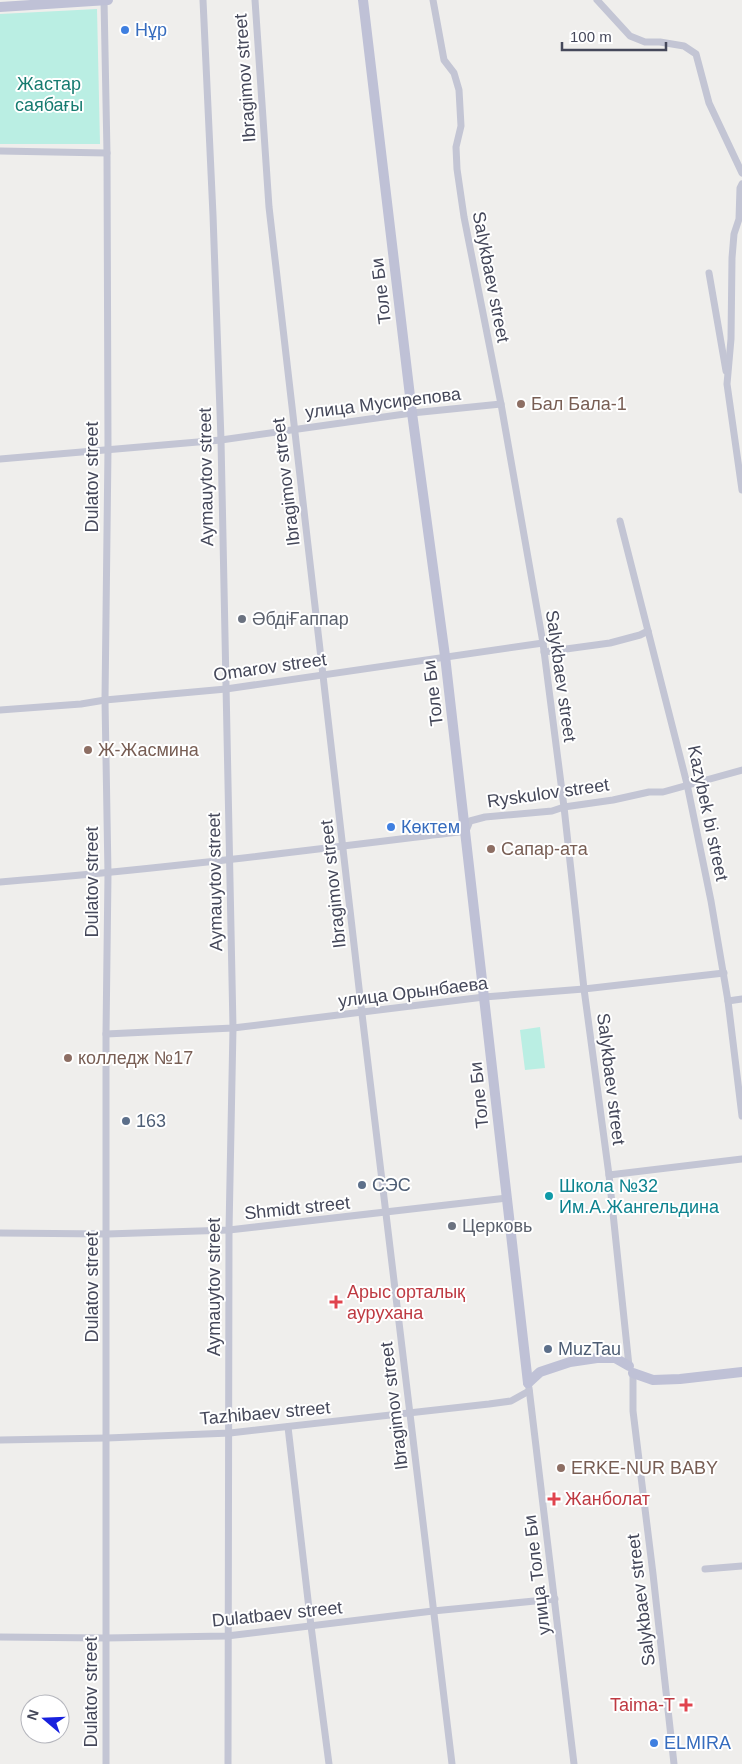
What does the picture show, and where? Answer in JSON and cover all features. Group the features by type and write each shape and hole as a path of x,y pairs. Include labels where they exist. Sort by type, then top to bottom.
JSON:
{"main road":[{"path":"0,7 52,2 108,0"},
{"name":"Толе Би","path":"363,0 412,413 445,656 466,830 529,1387"},
{"path":"529,1387 540,1372 570,1362 598,1358 615,1358 631,1369 653,1380 742,1372"}],"street":[{"name":"Dulatov street","path":"104,0 107,153 108,450 105,700 108,874 106,1034 106,1764"},
{"name":"Aymauytov street","path":"203,0 221,440 233,1028 229,1230 228,1764"},
{"name":"Ibragimov street","path":"255,0 269,207 362,1014 452,1764"},
{"name":"Salykbaev street","path":"433,0 444,60 454,73 459,90 461,126 456,147 457,169 464,217 500,404 544,652 564,807 584,989 609,1175 631,1369 633,1411 654,1574 674,1764"},
{"path":"596,0 630,36 645,42 660,42 684,46 696,54 709,103 742,173"},
{"path":"0,151 107,153"},
{"path":"727,384 731,339 732,258 734,234 739,219 740,188 742,184"},
{"path":"709,273 742,490"},
{"name":"улица Мусирепова","path":"0,459 221,440 412,413 500,404"},
{"name":"Kazybek bi street","path":"620,521 688,784 724,973 742,1116"},
{"path":"544,652 610,643 648,631"},
{"name":"Omarov street","path":"0,710 81,704 105,700 226,689 542,643"},
{"name":"Ryskulov street","path":"0,882 108,874 229,861 466,830 470,821 485,817 552,811 564,807 613,800 649,792 663,792 742,770"},
{"name":"улица Орынбаева","path":"106,1034 233,1028 362,1014 484,997 584,989 724,973"},
{"path":"728,1001 742,999"},
{"path":"733,1043 742,1042"},
{"path":"609,1175 742,1159"},
{"name":"Shmidt street","path":"0,1233 107,1234 229,1230 507,1198"},
{"name":"Tazhibaev street","path":"0,1440 230,1433 511,1401 529,1387"},
{"name":"улица Толе Би","path":"529,1387 574,1764"},
{"path":"288,1427 329,1764"},
{"path":"705,1569 742,1566"},
{"name":"Dulatbaev street","path":"0,1637 227,1636 433,1611 555,1599"}],"green space":[{"name":"Жастар саябағы","path":"97,9 100,144 0,144 0,14"},
{"path":"540,1027 545,1068 525,1070 520,1030"}],"place":[{"name":"Нұр","path":"125,30"},
{"name":"Бал Бала-1","path":"521,404"},
{"name":"ӘбдіҒаппар","path":"242,619"},
{"name":"Ж-Жасмина","path":"88,750"},
{"name":"Көктем","path":"391,827"},
{"name":"Сапар-ата","path":"491,849"},
{"name":"колледж №17","path":"68,1058"},
{"name":"163","path":"126,1121"},
{"name":"СЭС","path":"362,1185"},
{"name":"Школа №32 Им.А.Жангельдина","path":"549,1196"},
{"name":"Церковь","path":"452,1226"},
{"name":"Арыс орталық аурухана","path":"336,1302"},
{"name":"MuzTau","path":"548,1349"},
{"name":"ERKE-NUR BABY","path":"561,1468"},
{"name":"Жанболат","path":"554,1499"},
{"name":"Taima-T","path":"686,1705"},
{"name":"ELMIRA","path":"654,1743"}]}
